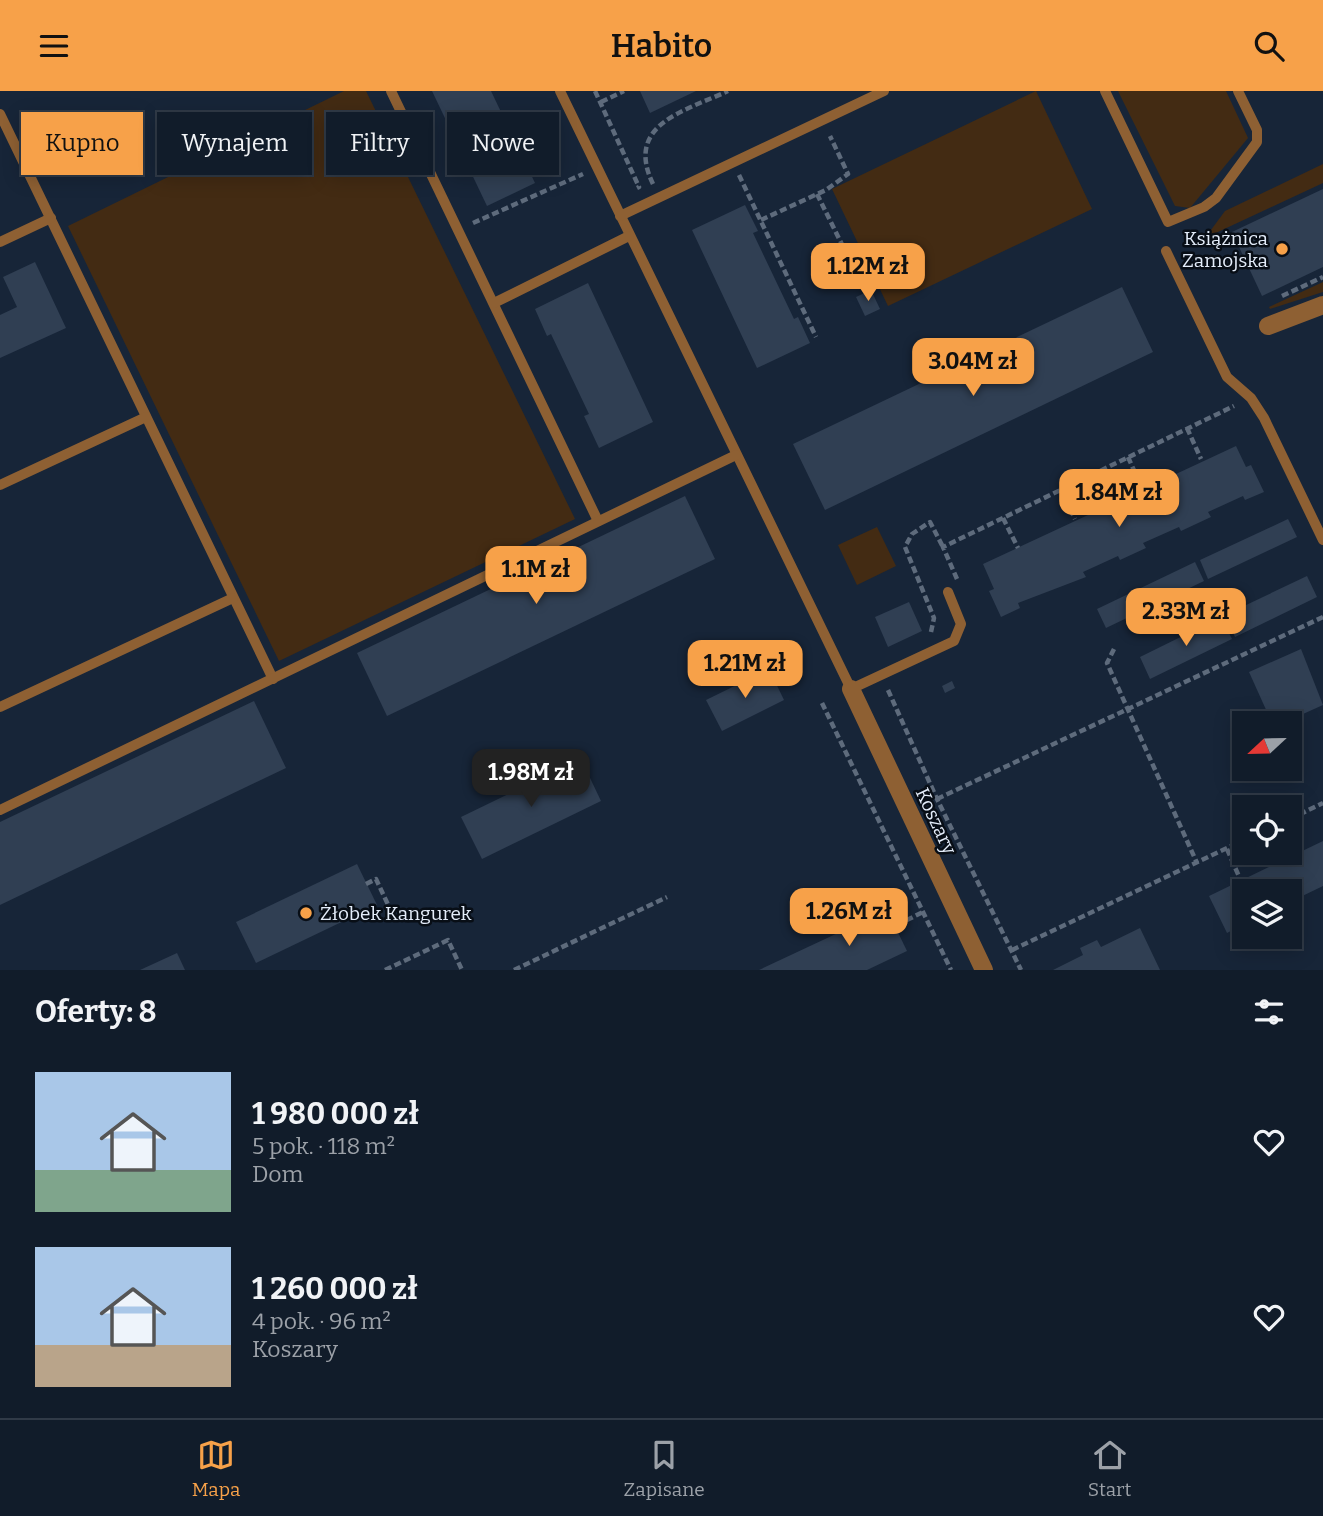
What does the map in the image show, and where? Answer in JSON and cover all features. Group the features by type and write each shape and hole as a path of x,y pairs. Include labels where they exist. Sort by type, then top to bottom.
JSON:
{"street":[{"path":"1268,326 1323,305"},
{"name":"Koszary","path":"851,689 984,970"}],"lane":[{"path":"391,91 598,521"},
{"path":"561,91 851,689 954,641 961,624 948,592"},
{"path":"620,216 884,91"},
{"path":"1105,91 1168,222 1204,207 1216,198 1257,142 1257,130 1238,91"},
{"path":"0,114 273,679"},
{"path":"0,243 51,218"},
{"path":"494,303 629,236"},
{"path":"1166,251 1227,377 1251,398 1264,418 1323,540"},
{"path":"0,485 146,417"},
{"path":"0,810 736,455"},
{"path":"0,707 233,598"}],"path":[{"path":"595,91 639,187 631,190"},
{"path":"601,102 624,91"},
{"path":"659,197 643,154 649,136 664,121 728,91"},
{"path":"761,221 817,194 848,174 822,120"},
{"path":"733,162 816,337"},
{"path":"459,230 597,168"},
{"path":"817,194 862,285"},
{"path":"1277,298 1323,277"},
{"path":"943,547 1251,398"},
{"path":"1186,428 1201,459"},
{"path":"1128,457 1141,486"},
{"path":"1061,490 1074,519"},
{"path":"1003,518 1018,548"},
{"path":"923,638 933,631 934,618 905,547 912,534 930,522 960,585"},
{"path":"937,799 1323,617"},
{"path":"1114,649 1107,663 1197,863"},
{"path":"881,676 937,799 1021,970"},
{"path":"888,690 899,685"},
{"path":"822,703 951,970"},
{"path":"1302,813 1323,803"},
{"path":"1012,950 1232,846"},
{"path":"1227,849 1240,879"},
{"path":"366,884 376,879 391,911"},
{"path":"514,970 667,897"},
{"path":"897,925 923,912"},
{"path":"384,970 448,940 462,970"},
{"path":"408,959 411,965"}],"shaded area":[{"path":"344,91 366,91 376,112 326,112 326,175 407,175 575,519 279,661 68,226 172,175 312,175 312,112 301,112"},
{"path":"1036,91 1092,209 888,306 832,189"},
{"path":"1118,91 1226,91 1248,138 1190,208 1175,206"},
{"path":"1323,164 1323,183 1205,238 1225,211"},
{"path":"1323,282 1323,292 1270,309 1269,307"},
{"path":"877,527 896,566 857,585 838,545"}],"building":[{"path":"432,91 491,91 501,112 447,112 447,122"},
{"path":"640,91 696,91 650,113"},
{"path":"472,175 531,175 535,183 487,206"},
{"name":"Książnica Zamojska","path":"1323,189 1323,267 1262,296 1232,232"},
{"path":"745,205 758,231 753,233 794,319 798,317 810,343 757,368 692,230"},
{"path":"35,262 66,328 0,358 0,315 17,307 3,277"},
{"path":"588,283 653,422 599,448 584,416 589,414 551,334 547,336 535,309"},
{"path":"1122,287 1153,352 825,510 793,444"},
{"path":"871,290 880,309 865,316 856,297"},
{"path":"1236,446 1246,467 1251,465 1264,492 1245,500 1243,496 1208,512 1211,517 1181,531 1179,527 1143,543 1146,548 1120,560 1118,556 1083,572 1086,577 1018,603 1020,608 1001,617 989,591 994,589 983,564"},
{"path":"685,496 715,559 387,716 357,653"},
{"path":"1288,519 1297,537 1208,579 1200,560"},
{"path":"1195,562 1204,581 1106,628 1097,609"},
{"path":"1307,576 1317,597 1235,637 1225,615"},
{"path":"909,602 922,631 888,647 875,617"},
{"path":"1221,617 1232,639 1150,679 1140,657"},
{"path":"1301,649 1323,705 1302,714 1302,711 1267,711 1249,672"},
{"path":"769,669 784,700 722,731 706,700"},
{"path":"952,681 955,688 945,693 942,686"},
{"path":"254,701 286,768 0,905 0,822"},
{"path":"581,759 601,801 482,859 461,817"},
{"path":"1323,841 1323,886 1302,896 1302,879 1244,879 1273,865 1302,865 1302,851"},
{"name":"Żłobek Kangurek","path":"357,864 377,905 256,963 236,922"},
{"path":"1232,885 1232,930 1227,933 1209,896"},
{"path":"887,910 907,951 867,970 759,970"},
{"path":"1140,928 1160,970 1053,970 1083,955 1080,948 1097,940 1101,947"},
{"path":"177,953 185,970 140,970"}],"place":[{"name":"Książnica Zamojska","path":"1282,249"},
{"name":"Żłobek Kangurek","path":"306,913"}]}
